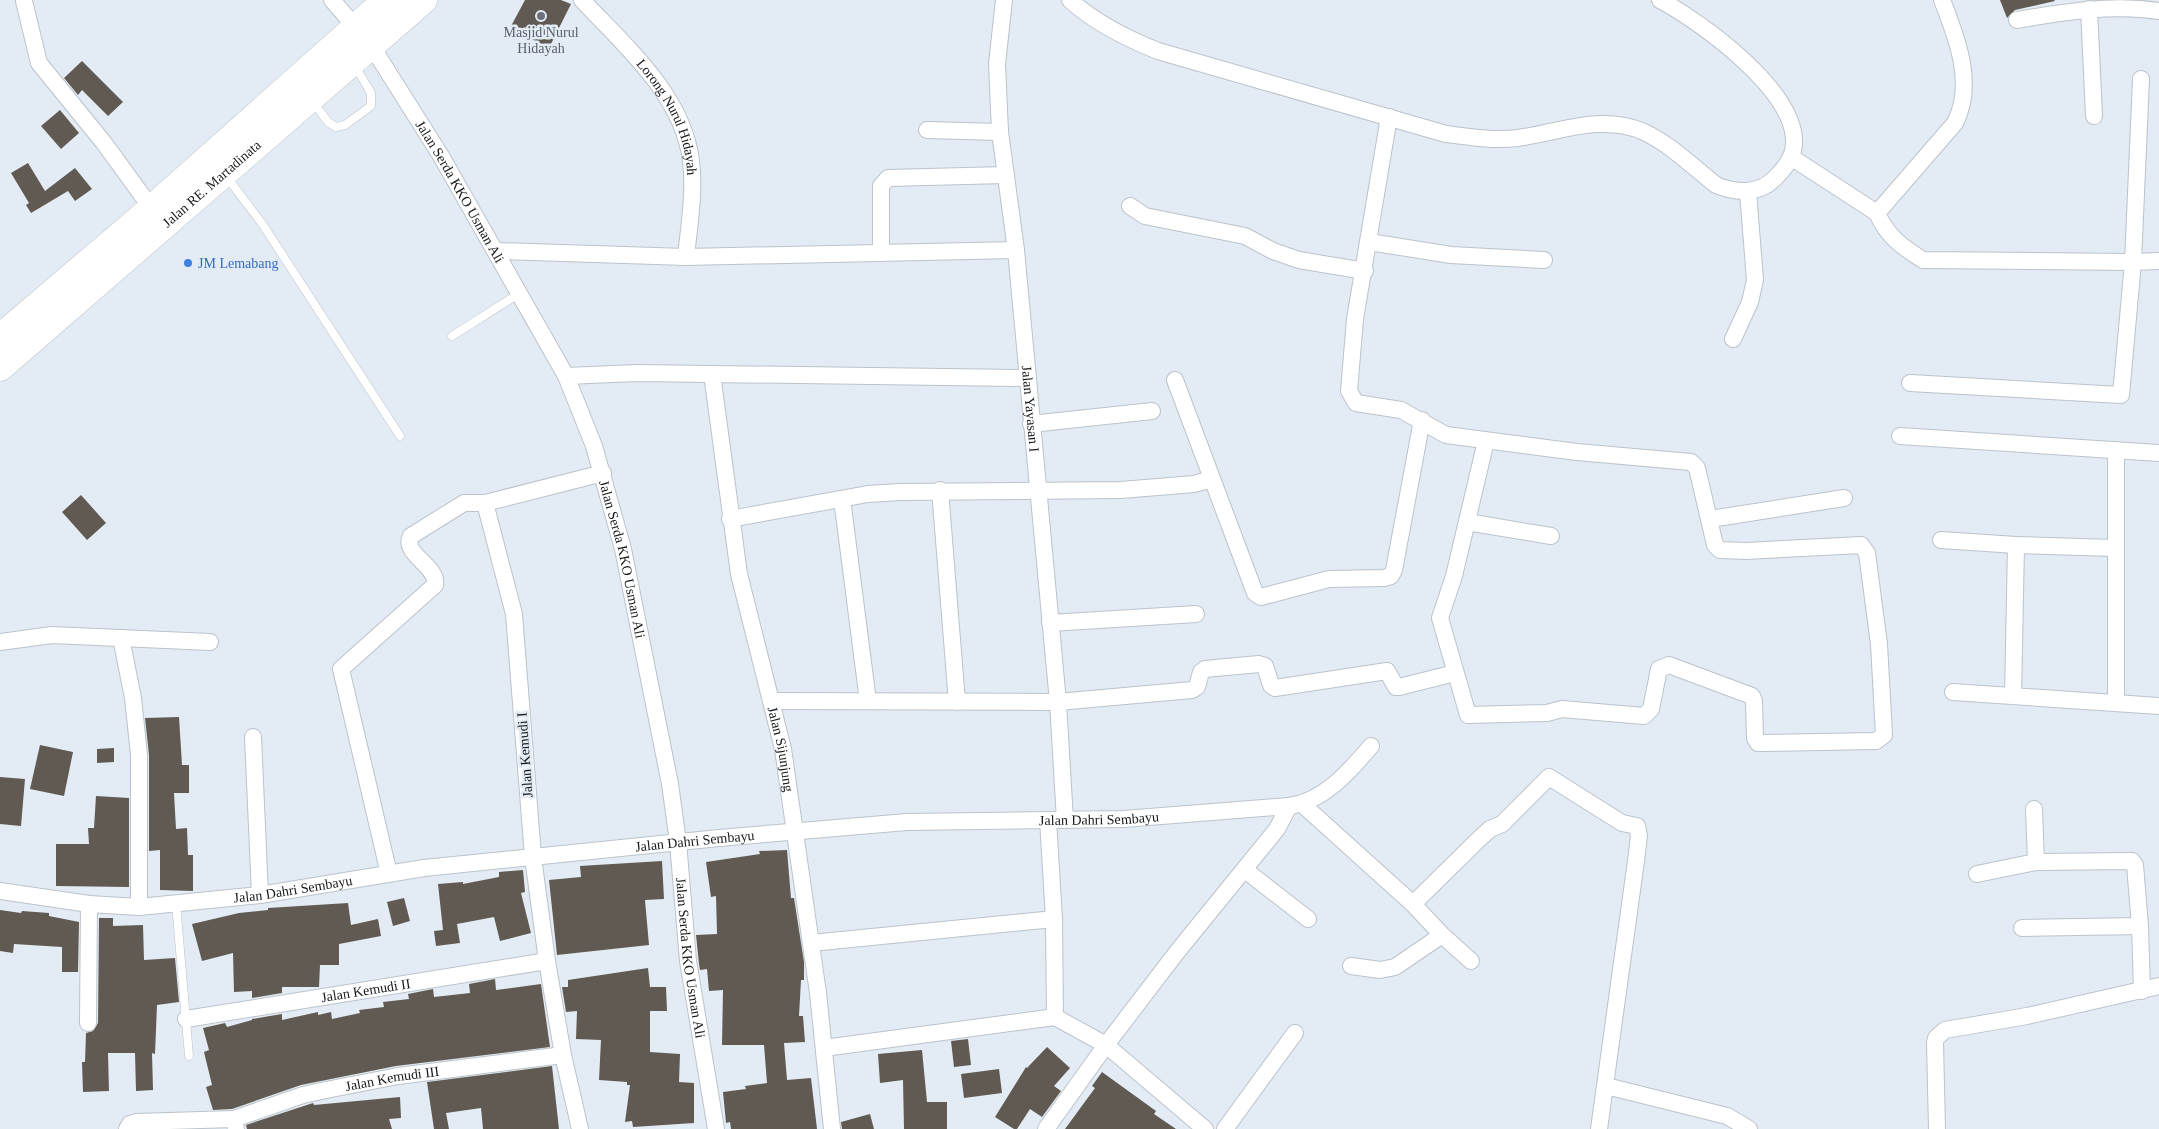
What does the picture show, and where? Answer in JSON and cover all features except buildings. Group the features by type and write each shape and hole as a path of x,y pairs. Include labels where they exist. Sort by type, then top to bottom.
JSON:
{"highway":[{"path":"0,338 152,209 360,44 387,0"},
{"name":"Jalan RE. Martadinata","path":"0,367 309,98 360,44 423,0"}],"street":[{"name":"Jalan Serda KKO Usman Ali","path":"332,0 360,44 441,156 497,251 566,376 603,473 623,549 670,784 678,842 688,961 716,1129"},
{"name":"Lorong Nurul Hidayah","path":"582,0 632,53 665,95 680,118 691,162 692,189 686,257"},
{"name":"Jalan Yayasan I","path":"1004,0 997,64 1000,132 1016,250 1026,378 1058,702 1065,820"},
{"path":"1070,0 1097,20 1130,40 1158,51 1446,134 1485,138 1516,138 1592,123 1625,126 1658,140 1716,185 1727,190 1748,192 1771,182 1786,166 1794,146 1792,126 1769,88 1749,65 1724,43 1683,12 1660,0"},
{"path":"1874,211 1955,123 1961,111 1964,79 1954,30 1942,0"},
{"path":"24,1 39,63 104,143 152,209"},
{"path":"2017,20 2089,9 2142,4 2159,11"},
{"path":"2089,9 2094,116"},
{"path":"1910,383 2121,395 2133,262 2140,79"},
{"path":"1389,117 1356,319 1350,396 1356,402 1402,410 1422,420 1439,433 1576,452 1690,462 1696,468 1716,548 1723,551 1857,544 1864,547 1867,553 1879,644 1884,733 1882,738 1876,741 1758,743 1755,738 1754,701 1752,696 1669,665 1659,669 1651,709 1644,716 1562,709 1547,713 1470,716 1467,714 1440,618 1454,576 1486,441"},
{"path":"927,130 1000,132"},
{"path":"1791,157 1874,211 1888,234 1904,248 1923,260 2159,261"},
{"path":"881,253 881,186 888,178 1006,175"},
{"path":"1733,339 1750,302 1755,280 1748,192"},
{"path":"1130,206 1149,218 1245,236 1273,251 1299,260 1364,271"},
{"path":"1369,242 1451,255 1544,260"},
{"path":"497,251 686,257 1016,250"},
{"path":"566,376 636,373 1026,378"},
{"name":"Jalan Sijunjung","path":"712,374 730,519 739,574 780,733 811,943 832,1129"},
{"path":"1175,380 1258,596 1269,596 1329,579 1387,577 1394,570 1422,420"},
{"path":"1031,424 1152,411"},
{"path":"1900,436 2159,453"},
{"path":"2116,450 2114,548 2116,701"},
{"path":"389,874 341,669 435,585 433,574 410,547 409,540 411,536 464,503 486,503 603,473"},
{"path":"730,519 876,494 940,490 1037,491 1165,487 1194,484 1212,479"},
{"path":"940,490 957,702"},
{"path":"1710,519 1844,498"},
{"path":"842,499 868,701"},
{"name":"Jalan Kemudi I","path":"486,503 511,598 515,623 533,857 547,961 563,1055 580,1129"},
{"path":"1467,522 1551,536"},
{"path":"1940,540 2016,545 2114,548"},
{"path":"2013,696 2016,545"},
{"path":"1050,623 1196,614"},
{"path":"0,642 52,635 210,642"},
{"path":"121,638 133,698 139,755 139,907"},
{"path":"771,701 1058,702 1192,690 1197,687 1201,672 1206,669 1259,664 1265,666 1270,685 1275,688 1386,671 1390,672 1398,687 1455,673"},
{"path":"1953,692 2116,701 2159,706"},
{"path":"253,737 260,895"},
{"name":"Jalan Dahri Sembayu","path":"0,891 89,904 139,907 260,895 389,874 678,842 907,822 1124,819 1295,805 1319,795 1342,778 1371,746"},
{"path":"1413,904 1490,828 1502,824 1549,777 1638,831 1599,1129"},
{"path":"1046,1129 1106,1044 1295,805 1413,904 1442,935 1471,961"},
{"path":"2034,809 2036,862"},
{"path":"1048,820 1054,919 1055,1017"},
{"path":"1976,874 2036,862 2132,861 2135,865 2140,926 2142,990"},
{"path":"1245,870 1308,920"},
{"path":"88,1023 89,904"},
{"path":"811,943 1054,919"},
{"path":"2022,928 2140,926"},
{"path":"1351,966 1380,970 1395,966 1442,935"},
{"name":"Jalan Kemudi II","path":"186,1018 547,961"},
{"path":"1937,1129 1935,1043 1936,1038 1946,1030 2027,1016 2159,986"},
{"path":"824,1048 1055,1017 1106,1044 1205,1129"},
{"path":"1225,1129 1295,1033"},
{"name":"Jalan Kemudi III","path":"127,1129 130,1124 136,1122 235,1124 303,1095 326,1090 398,1076 563,1055"},
{"path":"1606,1086 1727,1116 1749,1129"}],"lane":[{"path":"309,98 328,122 336,127 345,125 371,106 371,93 360,44"},
{"path":"224,173 263,225 400,436"},
{"path":"452,336 520,293"},
{"path":"176,903 190,1056"}],"place":[{"name":"Masjid Nurul Hidayah","path":"541,16"},
{"name":"JM Lemabang","path":"188,263"}]}
